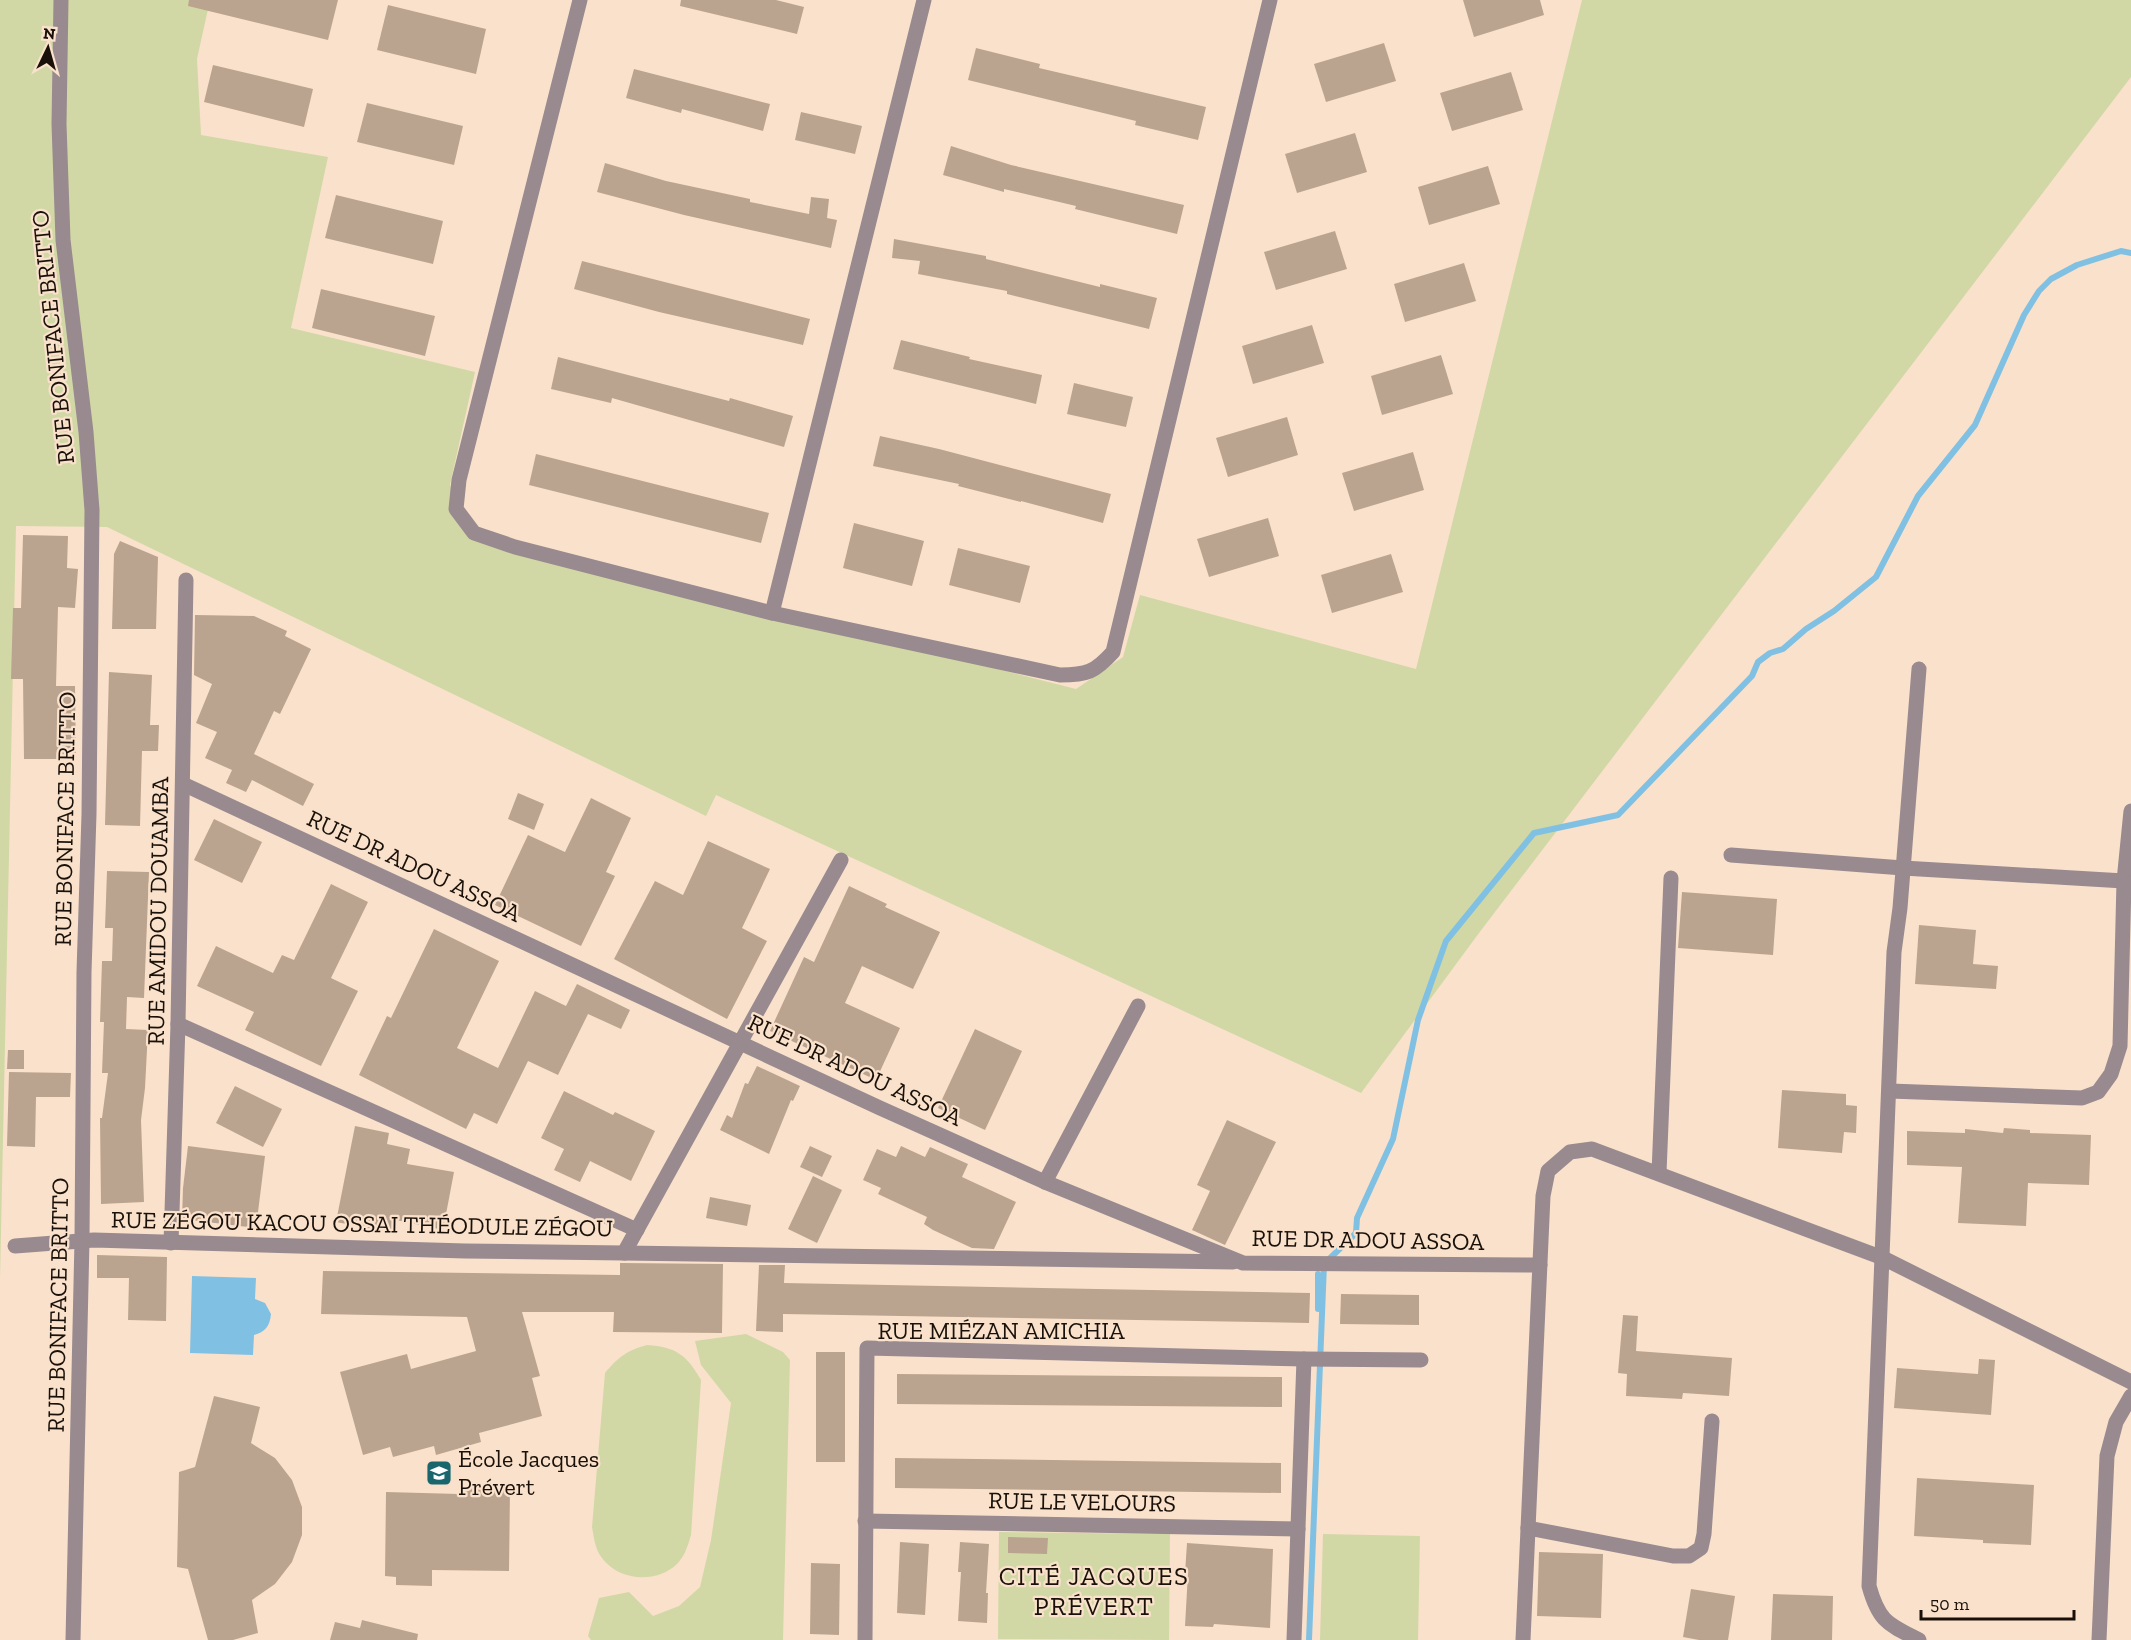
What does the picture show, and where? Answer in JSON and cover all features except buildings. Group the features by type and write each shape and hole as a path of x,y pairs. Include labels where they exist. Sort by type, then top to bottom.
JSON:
{"street":[{"name":"RUE BONIFACE BRITTO","path":"61,0 59,123 63,240 87,443 92,510 82,1240 73,1640"},
{"path":"580,0 459,480 456,508 474,532 515,547 772,613 1060,675 1082,675 1099,668 1113,652 1270,0"},
{"path":"772,613 924,0"},
{"name":"RUE AMIDOU DOUAMBA","path":"171,1243 178,1024 186,580"},
{"path":"1919,669 1894,952 1869,1586 1875,1607 1887,1623 1919,1640"},
{"name":"RUE DR ADOU ASSOA","path":"183,784 880,1108 1045,1182 1243,1263 1540,1265"},
{"path":"1890,1091 2082,1098 2098,1092 2111,1074 2120,1046 2124,882 2131,811"},
{"path":"1731,855 2124,882"},
{"name":"RUE ZÉGOU KACOU OSSAI THÉODULE ZÉGOU","path":"15,1246 82,1240 465,1251 624,1253 841,860"},
{"path":"1659,1173 1671,878"},
{"path":"1045,1182 1138,1006"},
{"path":"178,1024 637,1230"},
{"path":"1523,1640 1543,1196 1548,1171 1570,1152 1592,1149 1883,1258 2131,1382"},
{"path":"624,1253 1243,1263"},
{"name":"RUE MIÉZAN AMICHIA","path":"866,1640 867,1348 1421,1360"},
{"path":"1294,1640 1304,1359"},
{"path":"2099,1640 2107,1456 2116,1422 2131,1396"},
{"path":"1528,1528 1673,1556 1689,1556 1701,1548 1704,1534 1712,1421"},
{"name":"RUE LE VELOURS","path":"865,1521 1298,1528"}],"green space":[{"path":"0,0 210,0 197,59 201,135 328,157 291,328 475,372 450,485 473,535 1076,689 1123,657 1140,595 1416,669 1582,0 2131,0 2131,77 1479,933 1361,1093 716,795 706,816 107,527 16,526 0,1280"},
{"path":"746,1334 783,1352 790,1360 783,1640 591,1640 588,1636 599,1598 629,1592 653,1616 679,1606 700,1587 711,1540 731,1403 701,1365 695,1341"},
{"path":"647,1345 666,1348 680,1354 691,1364 701,1380 689,1543 680,1561 668,1570 659,1575 638,1577 609,1566 596,1547 592,1527 605,1373 624,1355"},
{"path":"999,1532 1170,1534 1169,1640 998,1639"},
{"path":"1323,1534 1420,1536 1418,1640 1320,1640"}],"water":[{"path":"192,1276 256,1278 255,1299 265,1303 271,1314 266,1328 254,1335 253,1355 190,1353"}],"waterway":[{"path":"1309,1640 1324,1264 1356,1233 1357,1218 1393,1139 1418,1020 1446,941 1534,833 1618,815 1752,676 1758,662 1770,653 1783,649 1876,577 1918,496 1975,425 2024,315 2039,291 2051,279 2077,265 2121,251 2131,253"},
{"path":"1318,1274 1318,1309"}],"place":[{"name":"École Jacques Prévert","path":"439,1473"}],"district":[{"name":"CITÉ JACQUES PRÉVERT","path":"1094,1591"}]}
